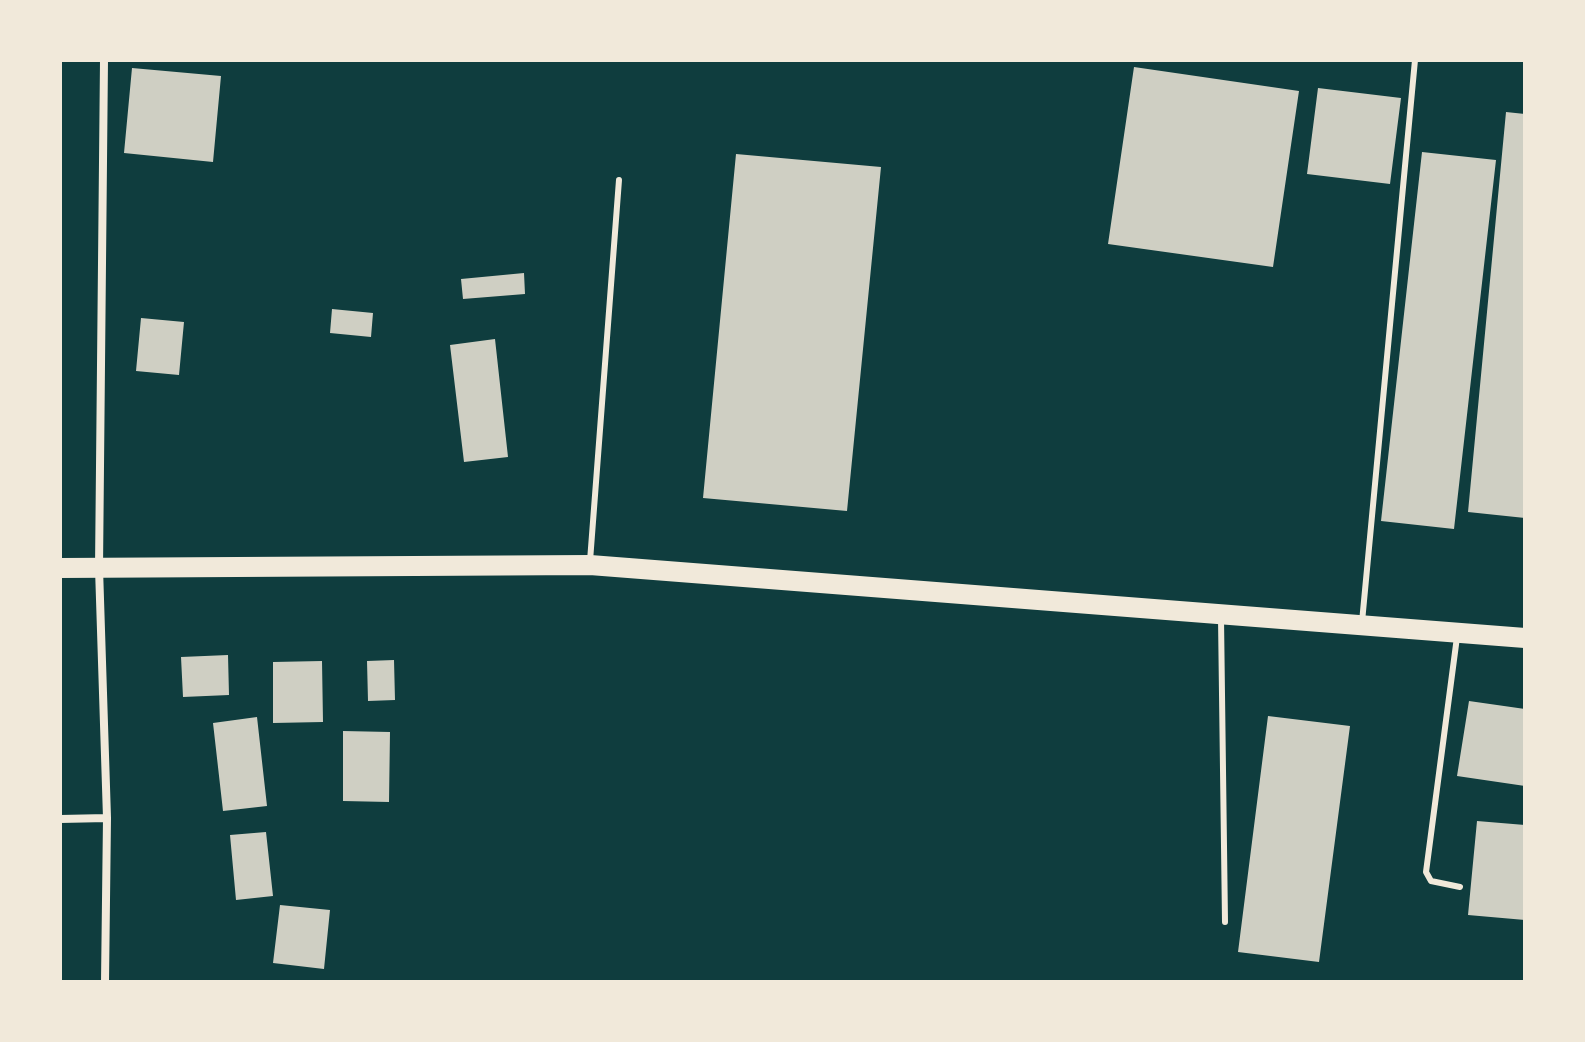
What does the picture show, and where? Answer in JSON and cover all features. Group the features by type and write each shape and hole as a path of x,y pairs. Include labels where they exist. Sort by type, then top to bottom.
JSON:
{"main road":[{"path":"60,568 590,565 1525,638"}],"street":[{"path":"104,60 99,568 107,818 105,982"},
{"path":"60,819 107,818"}],"lane":[{"path":"1362,625 1415,60"},
{"path":"590,565 619,180"},
{"path":"1221,614 1225,922"},
{"path":"1457,633 1426,872 1431,881 1460,887"}],"building":[{"path":"1134,67 1299,91 1273,267 1108,244"},
{"path":"132,68 221,76 213,162 124,153"},
{"path":"1318,88 1401,98 1390,184 1307,174"},
{"path":"1506,112 1525,114 1525,518 1468,512"},
{"path":"1422,152 1496,160 1454,529 1381,521"},
{"path":"736,154 881,167 847,511 703,498"},
{"path":"524,273 525,294 463,299 461,279"},
{"path":"332,309 373,313 371,337 330,333"},
{"path":"141,318 184,322 179,375 136,371"},
{"path":"495,339 508,457 464,462 450,345"},
{"path":"228,655 229,695 183,697 181,657"},
{"path":"394,660 395,700 368,701 367,661"},
{"path":"322,661 323,722 273,723 273,662"},
{"path":"1469,701 1525,709 1525,786 1457,776"},
{"path":"1268,716 1350,726 1319,962 1238,952"},
{"path":"257,717 267,806 223,811 213,723"},
{"path":"343,731 390,732 389,802 343,801"},
{"path":"1477,821 1525,825 1525,920 1468,915"},
{"path":"266,832 273,896 236,900 230,835"},
{"path":"280,905 330,910 324,969 273,963"}]}
